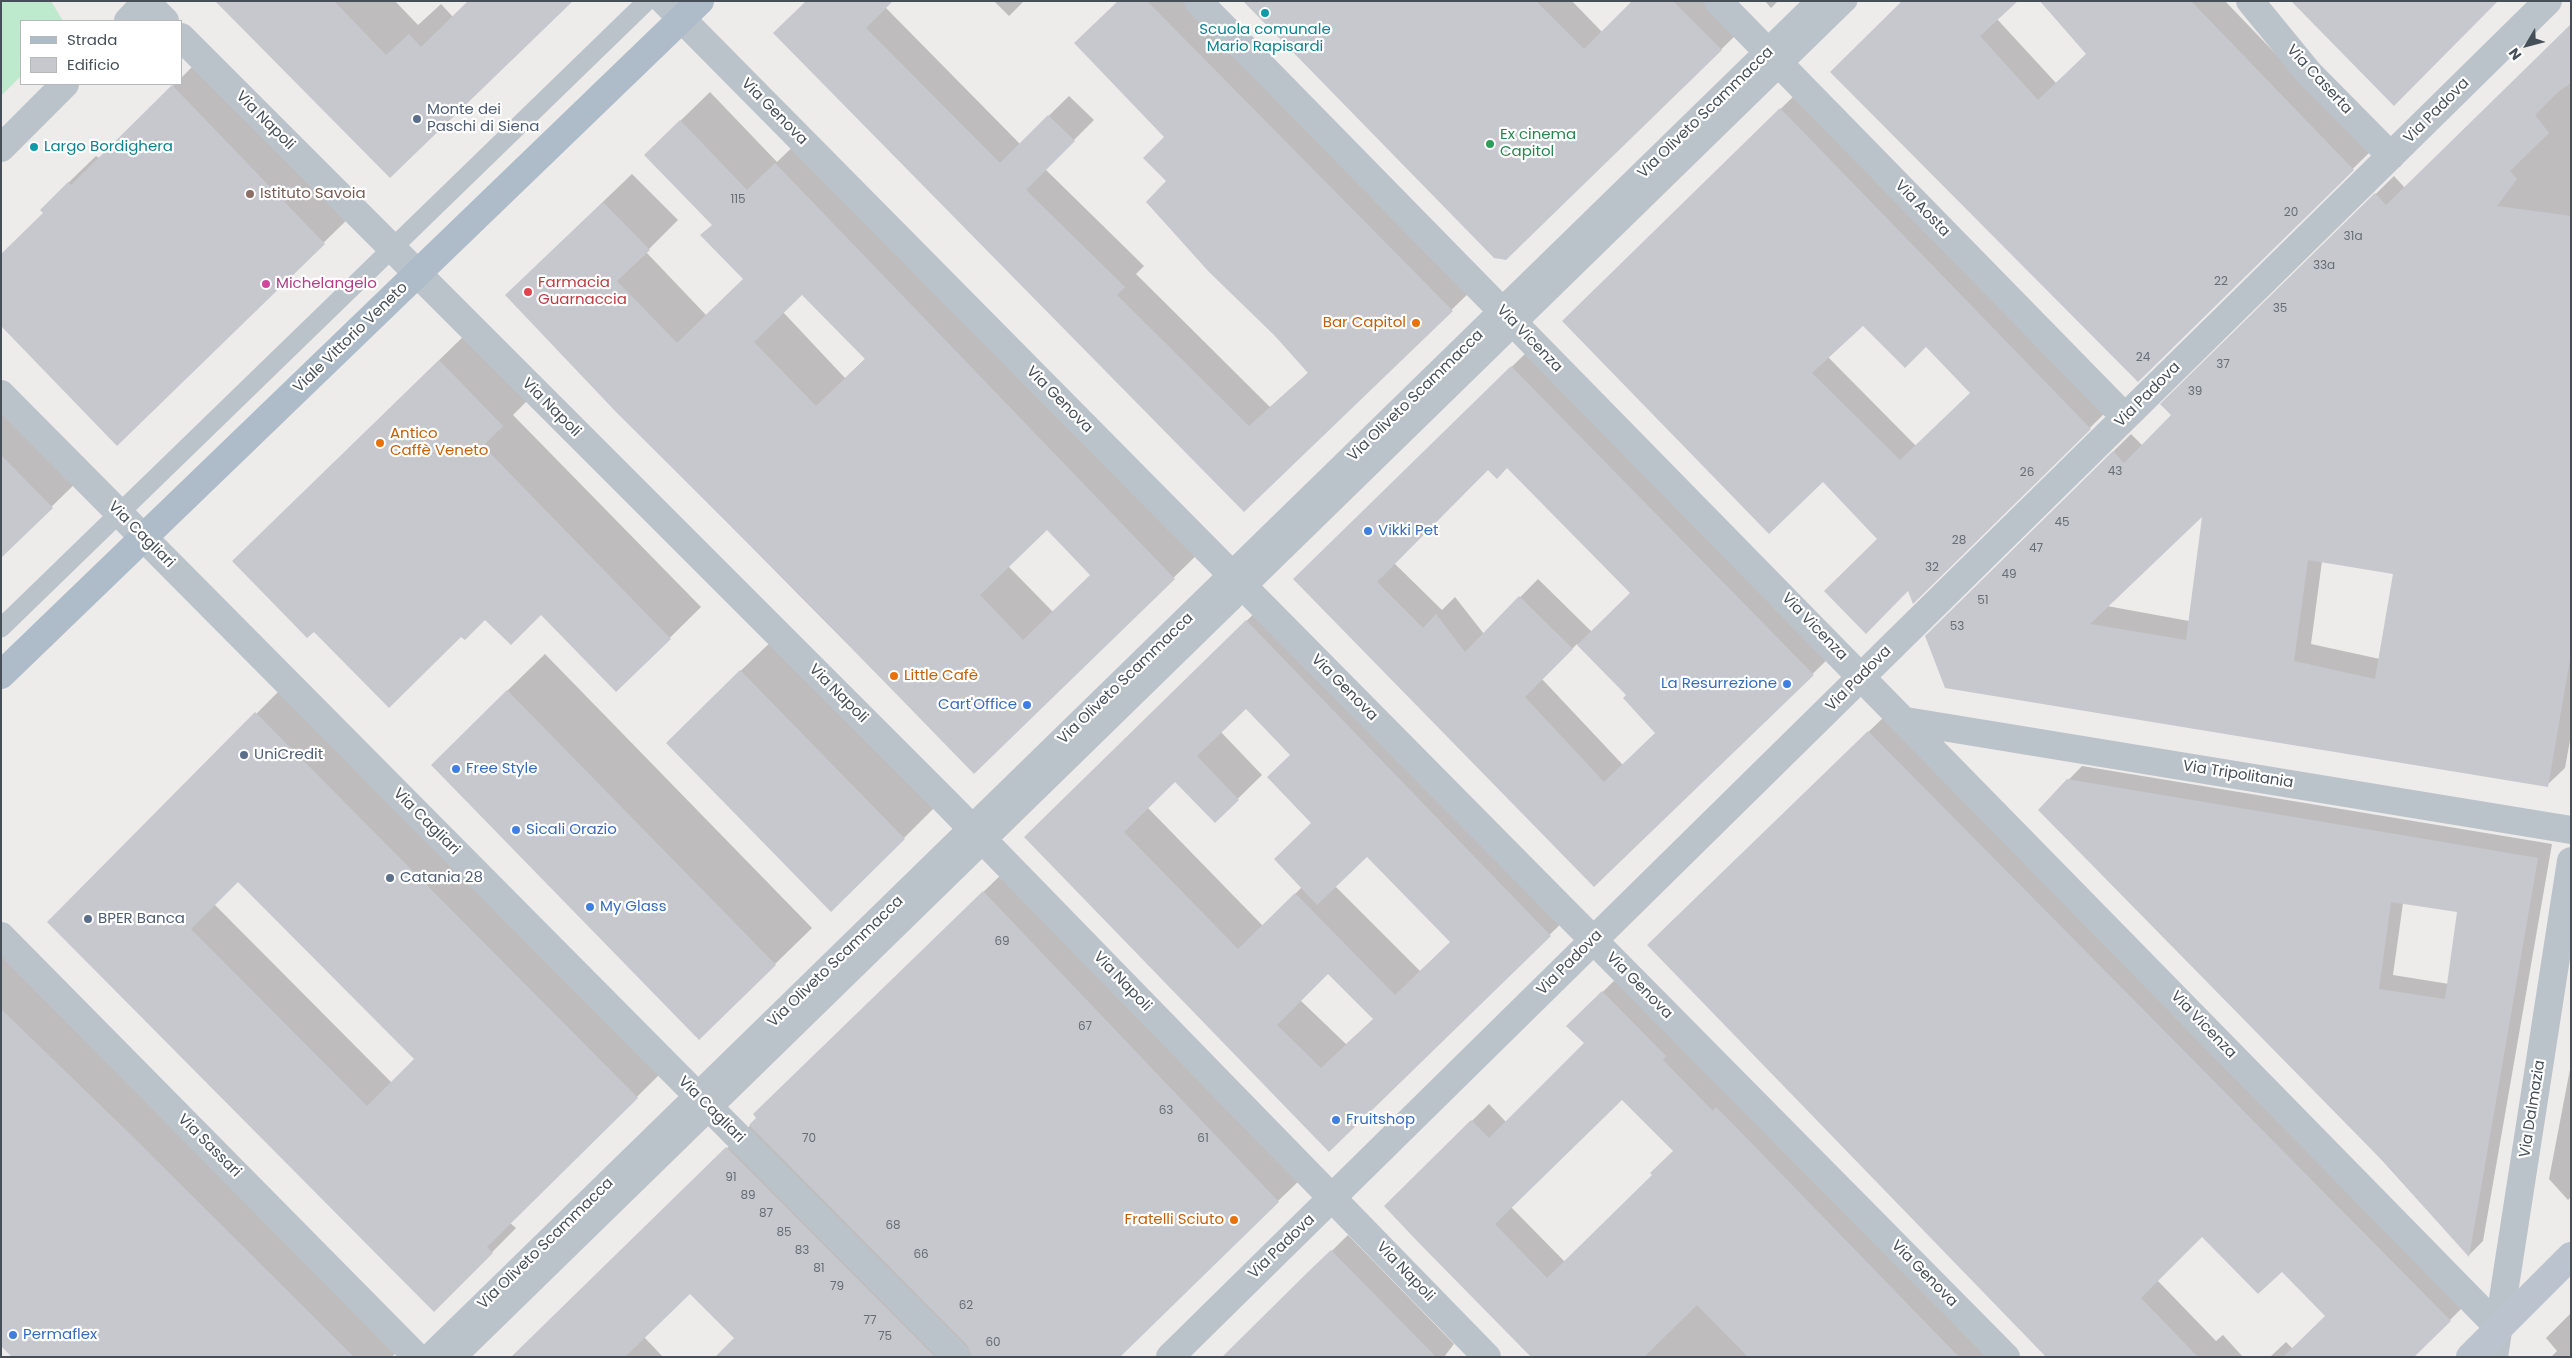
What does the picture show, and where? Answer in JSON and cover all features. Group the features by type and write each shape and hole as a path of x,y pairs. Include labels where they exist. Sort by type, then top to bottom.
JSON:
{"main road":[{"name":"Viale Vittorio Veneto","path":"1,675 418,274 682,7"},
{"path":"2470,1357 2571,1256"}],"street":[{"name":"Via Vicenza","path":"1198,1 1906,721 2499,1328"},
{"name":"Via Aosta","path":"1718,1 2125,417"},
{"name":"Via Oliveto Scammacca","path":"431,1357 705,1103 979,836 1775,59 1821,1"},
{"name":"Via Caserta","path":"2250,1 2309,73 2391,156"},
{"name":"Via Padova","path":"1170,1357 2548,1"},
{"name":"Via Genova","path":"682,7 1239,582 2006,1357"},
{"name":"Via Napoli","path":"182,38 979,836 1487,1357"},
{"path":"1,148 64,85"},
{"name":"Via Cagliari","path":"1,394 957,1357"},
{"name":"Via Tripolitania","path":"1906,721 2571,830"},
{"name":"Via Dalmazia","path":"2494,1357 2571,861"},
{"name":"Via Sassari","path":"1,936 417,1357"}],"lane":[{"path":"1,628 647,1"},
{"path":"1775,59 1848,1"},
{"path":"458,1357 705,1103"}],"green space":[{"path":"1,1 51,1 62,20 20,20 20,77 1,96"}],"building":[{"path":"215,1 334,1 386,55 409,34 421,47 468,1 573,1 390,178"},
{"path":"806,1 893,1 866,28 1000,163 1048,115 1075,141 1026,190 1125,287 1117,295 1249,426 1308,373 1274,335 1209,272 1146,202 1166,181 1143,158 1164,137 1074,43 1118,1 1147,1 1453,311 1244,512 773,33"},
{"path":"1243,1 1536,1 1584,49 1632,1 1673,1 1722,50 1506,260 1494,258"},
{"path":"1902,1 2018,1 1980,36 2038,100 2086,54 2040,1 2191,1 2354,170 2138,382 1830,72"},
{"path":"2291,1 2498,1 2394,106"},
{"path":"2571,24 2571,83 2558,92 2535,115 2549,133 2510,171 2517,179 2497,206 2571,216 2571,653 2548,787 1945,688 1925,636 2113,451 2124,463 2171,415 2160,404 2375,193 2386,205","holes":["2202,517 2186,640 2090,624","2308,560 2393,574 2375,679 2294,661"]},
{"path":"172,85 325,244 117,446 1,326 1,254 43,213 40,210 68,182 71,185"},
{"path":"1780,108 2091,429 1913,604 1908,591 1866,634 1824,591 1877,539 1823,482 1769,534 1562,321","holes":["1863,326 1905,368 1926,347 1970,393 1900,460 1812,373"]},
{"path":"680,120 747,190 775,163 1175,579 974,774 798,593 616,412 505,295 603,202 650,250 617,281 677,343 743,279 700,235 712,225 644,155","holes":["802,295 865,359 816,406 754,342","1047,530 1090,575 1023,640 980,595"]},
{"path":"439,360 503,426 483,446 671,639 616,692 541,615 511,645 485,620 465,640 461,637 389,708 314,632 307,638 232,561"},
{"path":"1511,366 1814,675 1594,887 1293,579","holes":["1507,468 1630,593 1577,645 1626,695 1623,698 1655,733 1604,782 1525,697 1573,649 1519,596 1465,652 1436,614 1423,628 1377,582 1488,470 1497,479"]},
{"path":"1,455 53,508 1,558"},
{"path":"1246,620 1551,936 1329,1152 1024,837","holes":["1246,709 1290,755 1267,777 1311,823 1274,859 1317,905 1367,857 1450,942 1395,995 1295,893 1238,949 1124,832 1175,782 1215,823 1239,800 1197,756","1328,974 1373,1019 1321,1068 1277,1025"]},
{"path":"740,670 905,839 831,912 666,743"},
{"path":"507,690 776,965 699,1040 431,765"},
{"path":"255,712 638,1098 487,1247 493,1253 434,1312 47,922","holes":["238,882 414,1059 367,1106 191,929"]},
{"path":"1868,731 2451,1321 2414,1357 2283,1357 2325,1316 2282,1272 2258,1294 2202,1237 2141,1298 2198,1357 2046,1357 1647,945"},
{"path":"2067,779 2538,858 2469,1257 2379,1157 2038,810","holes":["2391,902 2457,912 2445,999 2379,989"]},
{"path":"983,891 1279,1202 1120,1357 972,1357 968,1346 749,1125 756,1118 753,1114"},
{"path":"1602,991 1666,1056 1663,1060 1713,1111 1716,1107 1730,1121 1959,1357 1748,1357 1697,1305 1644,1357 1531,1357 1384,1206 1471,1120 1489,1138 1584,1043 1566,1026","holes":["1622,1100 1673,1151 1650,1173 1652,1175 1547,1278 1495,1224"]},
{"path":"1,1009 128,1132 354,1357 12,1357 1,1346"},
{"path":"726,1147 935,1357 715,1357 734,1338 690,1294 625,1357 511,1357"},
{"path":"1331,1250 1436,1357 1222,1357 1311,1269"}],"place":[{"name":"Scuola comunale Mario Rapisardi","path":"1265,13"},
{"name":"Monte dei Paschi di Siena","path":"417,119"},
{"name":"Ex cinema Capitol","path":"1490,144"},
{"name":"Largo Bordighera","path":"34,147"},
{"name":"Istituto Savoia","path":"250,194"},
{"name":"Michelangelo","path":"266,284"},
{"name":"Farmacia Guarnaccia","path":"528,292"},
{"name":"Bar Capitol","path":"1416,323"},
{"name":"Antico Caffè Veneto","path":"380,443"},
{"name":"Vikki Pet","path":"1368,531"},
{"name":"Little Cafè","path":"894,676"},
{"name":"La Resurrezione","path":"1787,684"},
{"name":"Cart'Office","path":"1027,705"},
{"name":"UniCredit","path":"244,755"},
{"name":"Free Style","path":"456,769"},
{"name":"Sicali Orazio","path":"516,830"},
{"name":"Catania 28","path":"390,878"},
{"name":"My Glass","path":"590,907"},
{"name":"BPER Banca","path":"88,919"},
{"name":"Fruitshop","path":"1336,1120"},
{"name":"Fratelli Sciuto","path":"1234,1220"},
{"name":"Permaflex","path":"13,1335"}]}
